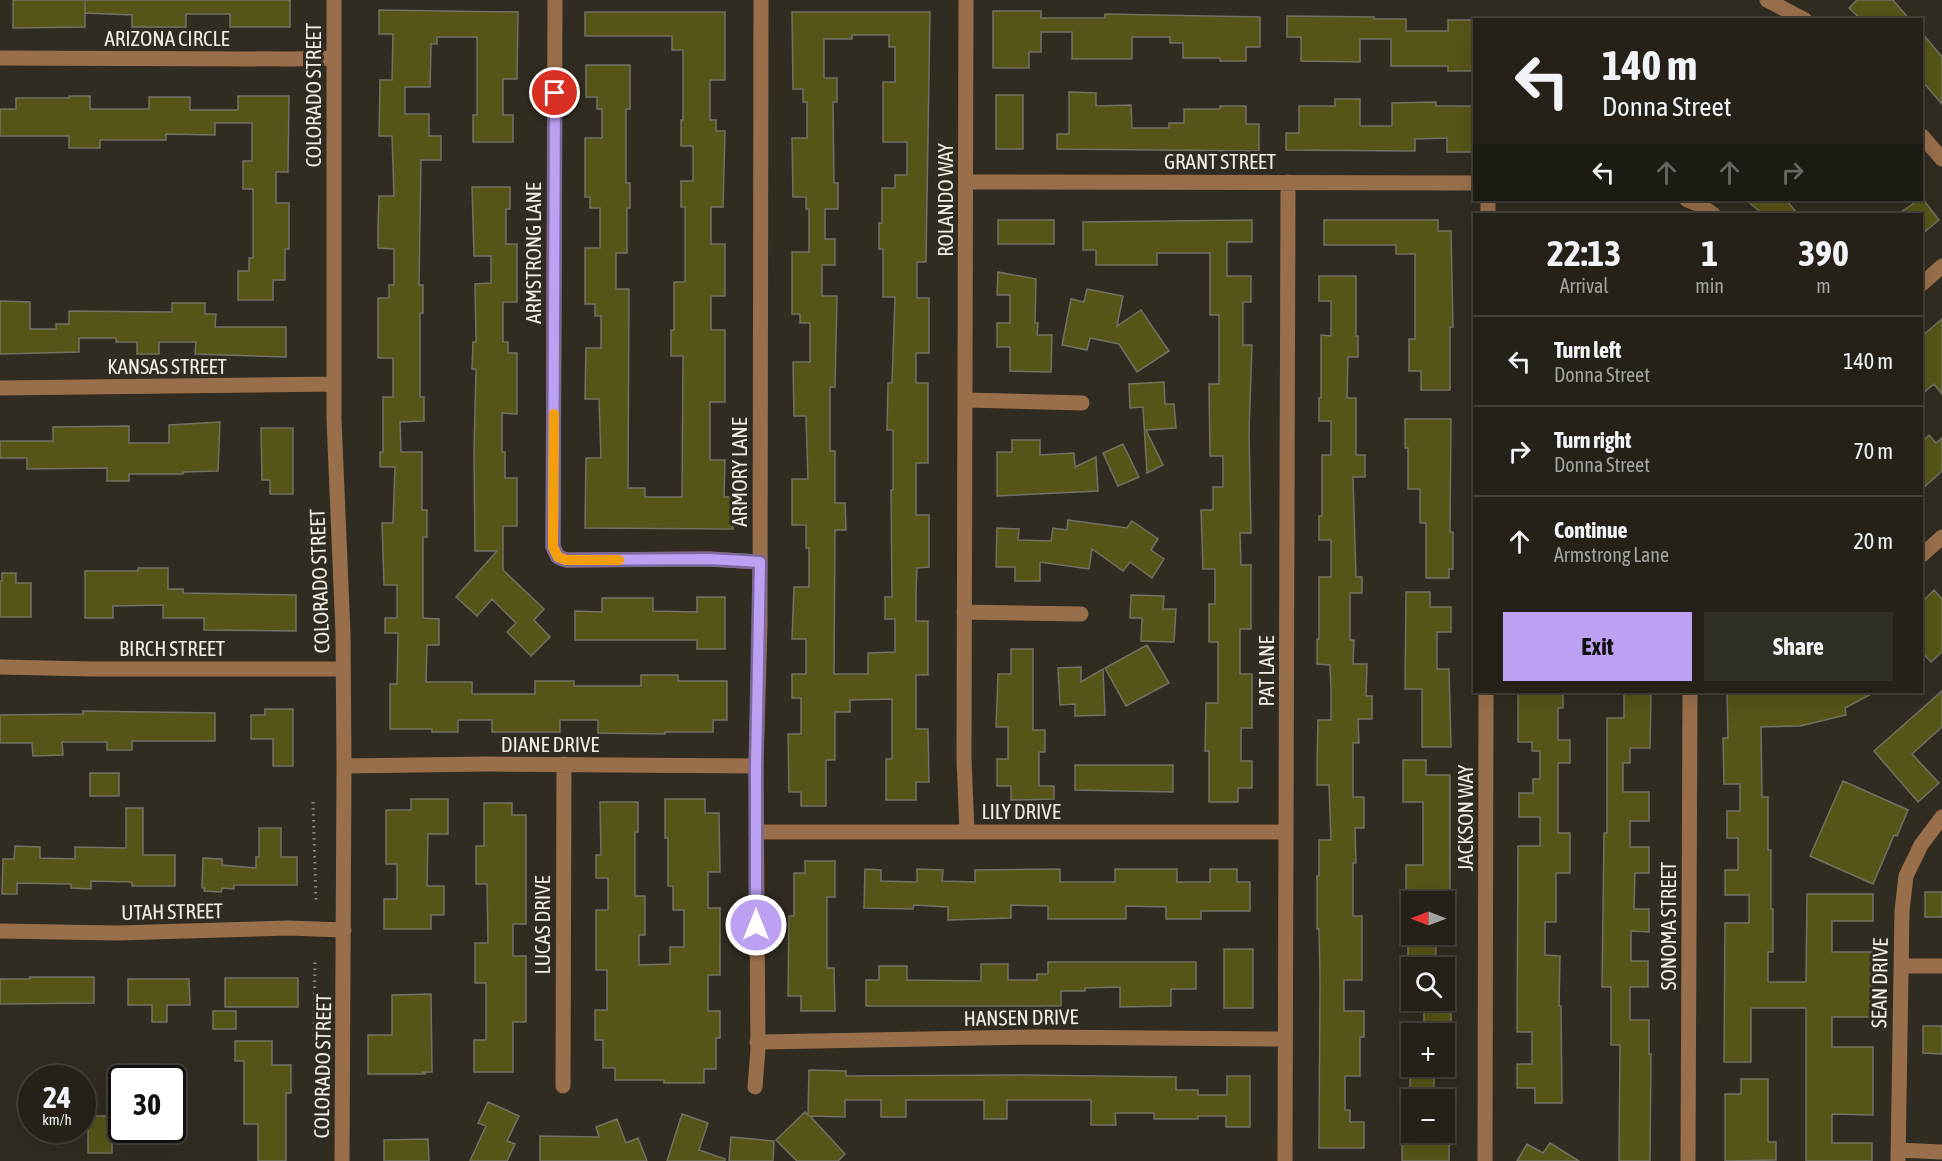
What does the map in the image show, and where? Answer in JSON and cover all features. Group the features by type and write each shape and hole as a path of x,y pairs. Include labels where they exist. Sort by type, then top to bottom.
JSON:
{"street":[{"name":"COLORADO STREET","path":"334,0 334,384 344,766 342,1161"},
{"name":"ARMSTRONG LANE","path":"555,0 553,547 558,557 566,560 709,559 760,562"},
{"name":"ARMORY LANE","path":"755,1087 757,1042 756,766 760,562 761,0"},
{"name":"ROLANDO WAY","path":"966,0 964,759 967,832"},
{"path":"1767,0 1799,11"},
{"name":"ARIZONA CIRCLE","path":"0,58 334,58"},
{"path":"1923,137 1942,159"},
{"name":"GRANT STREET","path":"966,182 1473,183"},
{"name":"PAT LANE","path":"1285,1161 1288,182"},
{"path":"1690,201 1712,213"},
{"path":"1923,283 1942,266"},
{"name":"KANSAS STREET","path":"0,388 334,384"},
{"path":"966,400 1082,403"},
{"path":"1923,554 1942,537"},
{"path":"964,612 1081,614"},
{"name":"BIRCH STREET","path":"0,667 343,669"},
{"name":"JACKSON WAY","path":"1485,1161 1486,693"},
{"name":"SONOMA STREET","path":"1688,1161 1690,693"},
{"name":"DIANE DRIVE","path":"344,766 564,764 756,766"},
{"name":"LUCAS DRIVE","path":"563,1086 564,764"},
{"name":"SEAN DRIVE","path":"1898,1156 1902,911 1906,876 1921,845 1942,817"},
{"name":"LILY DRIVE","path":"756,832 1286,832"},
{"name":"UTAH STREET","path":"0,931 117,933 288,928 344,930"},
{"path":"1901,966 1942,966"},
{"name":"HANSEN DRIVE","path":"757,1042 1036,1037 1285,1039"},
{"path":"1898,1156 1942,1152"}],"path":[{"path":"313,802 316,901"},
{"path":"314,1036 315,960"}],"building":[{"path":"13,0 85,0 85,27 13,28"},
{"path":"85,0 290,0 290,27 230,27 230,14 186,14 186,27 132,27 132,15 85,13"},
{"path":"1857,0 1893,0 1908,18 1860,18 1849,8"},
{"path":"379,10 518,12 517,79 503,79 503,115 513,115 513,142 473,142 473,115 477,115 477,37 437,37 437,44 431,44 430,87 405,87 405,114 429,114 429,136 441,136 441,160 421,160 419,285 423,285 423,313 420,313 420,397 424,397 424,421 400,422 401,452 422,452 422,510 427,510 427,537 423,537 423,618 439,619 439,645 427,645 426,682 472,682 472,694 535,694 535,681 574,681 574,686 641,686 641,675 678,675 678,681 727,681 727,720 713,720 713,732 598,733 598,720 560,720 560,732 492,732 492,720 458,720 458,732 432,732 432,729 390,729 390,684 397,684 398,633 385,633 385,618 397,618 397,585 384,585 382,523 393,523 395,467 380,467 380,452 383,452 383,397 393,397 393,358 378,358 378,298 389,298 389,285 394,285 394,249 378,248 378,227 379,196 394,196 392,136 379,136 380,80 392,80 393,34 379,34"},
{"path":"993,11 1041,11 1041,18 1105,18 1105,14 1260,17 1260,47 1246,47 1246,61 1220,61 1220,58 1183,58 1183,43 1170,43 1170,37 1132,37 1132,59 1072,59 1072,32 1041,32 1041,52 1029,52 1029,68 993,68"},
{"path":"585,12 725,12 725,80 710,80 710,120 716,120 716,131 725,131 723,207 711,207 711,244 725,244 725,296 711,296 711,330 725,330 725,402 710,402 710,460 725,460 724,497 733,497 733,529 585,528 586,458 601,458 599,399 585,399 586,348 601,348 601,316 595,316 595,304 585,304 585,248 600,248 600,208 590,208 590,197 585,197 585,138 602,138 602,109 597,109 597,97 586,97 586,65 630,65 630,109 626,109 626,183 630,183 630,208 627,208 627,253 616,253 616,289 629,289 628,488 645,488 645,497 682,497 683,356 671,356 671,330 674,330 674,282 685,282 685,207 681,207 681,181 693,181 693,146 681,146 683,50 672,50 672,36 585,36"},
{"path":"792,12 930,12 926,262 917,262 917,298 929,298 929,353 916,353 916,383 928,383 928,463 916,463 916,515 929,515 929,567 917,568 916,621 928,621 928,675 916,675 916,729 928,729 929,782 916,782 916,800 886,800 886,759 892,759 892,699 850,700 850,712 835,712 835,760 826,760 826,806 801,806 801,792 789,792 788,734 801,734 801,698 792,698 792,674 806,674 806,639 792,639 794,587 809,587 809,548 806,548 806,525 792,525 792,479 808,479 806,416 794,416 793,362 810,362 810,323 800,323 800,314 792,314 792,252 809,252 809,209 806,209 806,197 793,197 792,138 807,138 807,102 803,102 803,89 793,89","holes":["852,35 889,35 889,47 895,47 895,82 883,82 883,142 907,142 907,175 895,175 895,188 882,188 882,223 879,223 879,249 883,249 883,297 895,297 892,383 888,383 887,430 893,430 892,597 885,597 885,619 895,619 895,652 868,653 868,674 834,674 835,530 846,530 845,503 835,503 835,451 830,451 830,387 835,387 837,296 822,296 822,265 835,265 835,239 825,239 825,209 838,209 838,183 834,183 833,102 837,102 837,78 824,78 824,39 852,39"]},
{"path":"1287,16 1406,19 1406,31 1448,31 1448,20 1472,20 1473,71 1448,71 1448,66 1391,66 1391,39 1360,39 1360,62 1301,61 1301,37 1287,37"},
{"path":"1923,34 1942,57 1942,104 1923,82"},
{"path":"1069,92 1096,93 1096,106 1131,105 1132,128 1169,128 1169,123 1184,123 1184,109 1246,106 1246,124 1259,124 1259,151 1057,149 1057,134 1069,134"},
{"path":"996,95 1023,95 1023,149 996,149"},
{"path":"69,96 90,96 90,109 149,109 149,97 190,97 190,110 238,110 238,96 289,96 288,172 276,172 276,203 289,203 289,249 285,249 285,280 273,280 273,300 238,300 238,271 249,271 249,258 253,258 253,189 243,189 243,161 252,161 252,123 215,123 215,135 166,134 166,140 100,140 100,148 69,148 69,136 0,136 0,109 16,109 16,98 69,98"},
{"path":"1335,99 1360,99 1360,126 1392,126 1392,103 1436,102 1436,106 1473,106 1473,152 1447,152 1447,138 1415,139 1415,151 1286,150 1286,133 1299,133 1299,106 1335,106"},
{"path":"472,187 510,187 510,209 506,209 506,244 517,244 517,302 503,302 503,342 508,342 508,353 517,353 517,414 502,413 502,452 505,452 505,478 517,478 517,526 503,526 503,570 544,609 534,620 550,637 531,656 507,632 516,623 492,599 477,616 456,597 497,551 475,551 476,369 472,369 473,342 476,342 475,284 491,283 491,256 474,256"},
{"path":"1923,199 1939,220 1923,233 1923,213 1900,213"},
{"path":"1747,201 1787,201 1797,213 1762,213"},
{"path":"998,220 1054,220 1054,244 998,244"},
{"path":"1252,220 1252,242 1227,242 1227,276 1251,276 1251,302 1243,302 1243,345 1252,345 1249,433 1251,533 1240,533 1241,565 1251,565 1251,629 1240,629 1240,674 1252,674 1252,728 1241,728 1241,761 1252,761 1252,788 1238,788 1238,802 1209,802 1209,751 1205,751 1206,703 1218,703 1218,642 1209,642 1209,604 1215,604 1215,569 1203,569 1201,510 1213,510 1213,487 1223,487 1223,456 1210,456 1209,384 1219,384 1219,315 1210,315 1210,253 1157,253 1157,265 1096,265 1096,250 1083,250 1083,222"},
{"path":"1324,220 1438,220 1438,231 1451,231 1453,327 1450,327 1450,390 1421,390 1421,371 1409,371 1409,339 1415,339 1415,254 1396,254 1396,245 1324,245"},
{"path":"998,272 1036,279 1035,323 1038,323 1037,335 1052,335 1051,372 1010,371 1010,347 997,347 997,323 1010,323 1010,295 997,295"},
{"path":"1319,276 1356,276 1358,357 1348,357 1347,398 1356,398 1356,455 1365,455 1365,477 1353,477 1356,577 1362,577 1362,593 1350,593 1350,640 1354,640 1353,664 1367,664 1366,696 1372,696 1372,719 1358,719 1359,743 1353,743 1353,797 1364,797 1364,828 1355,828 1356,863 1353,863 1353,916 1362,916 1362,980 1344,980 1344,1011 1364,1011 1364,1037 1360,1037 1360,1076 1345,1076 1345,1110 1350,1110 1350,1122 1364,1122 1364,1148 1319,1148 1320,980 1317,876 1319,876 1319,840 1331,840 1329,785 1317,785 1318,720 1331,720 1331,688 1330,665 1317,664 1317,639 1319,639 1319,577 1331,577 1331,540 1319,540 1319,516 1322,516 1322,455 1331,455 1331,421 1319,421 1319,398 1321,398 1321,335 1331,336 1331,301 1319,301"},
{"path":"1087,289 1123,296 1117,326 1141,310 1169,351 1137,372 1119,344 1090,338 1087,350 1062,345 1071,299 1084,302"},
{"path":"0,301 30,302 30,329 56,329 56,324 69,324 69,311 172,312 172,303 205,303 205,314 216,314 215,327 286,327 286,357 195,354 196,342 159,342 159,354 137,354 137,342 116,342 116,338 79,338 79,352 0,354"},
{"path":"1942,319 1942,394 1934,384 1923,393 1923,335"},
{"path":"1164,382 1165,404 1174,404 1176,428 1146,430 1163,465 1147,473 1143,407 1130,408 1129,384"},
{"path":"1405,419 1451,419 1450,532 1453,532 1453,569 1449,569 1449,578 1426,578 1426,523 1420,523 1420,489 1408,489"},
{"path":"220,422 218,471 183,472 183,474 129,474 129,481 107,481 107,468 27,469 27,458 0,458 0,441 53,441 53,427 129,426 129,443 169,443 169,425"},
{"path":"261,428 293,428 293,494 270,494 270,480 262,480"},
{"path":"1929,435 1936,443 1942,438 1942,471 1923,488 1923,441"},
{"path":"1012,440 1040,440 1040,455 1074,453 1075,467 1096,457 1098,491 997,496 997,452 1012,452"},
{"path":"1123,444 1139,477 1118,486 1103,453"},
{"path":"1068,520 1127,528 1132,521 1158,539 1151,550 1164,559 1152,578 1130,562 1123,571 1092,549 1089,569 1040,562 1040,581 1015,581 1015,567 996,567 997,528 1019,529 1018,540 1051,541 1053,528 1067,530"},
{"path":"138,568 168,568 168,589 183,589 183,593 296,595 296,631 204,630 204,618 163,618 163,605 113,606 113,618 85,618 85,571 138,571"},
{"path":"2,573 16,573 16,583 31,583 31,617 0,617"},
{"path":"1934,590 1942,599 1942,652 1931,662 1923,653 1923,601"},
{"path":"1406,592 1430,592 1430,607 1451,607 1451,632 1437,632 1437,669 1449,669 1451,747 1422,747 1422,689 1405,689"},
{"path":"1131,595 1164,596 1163,609 1176,609 1174,642 1141,641 1142,618 1130,618"},
{"path":"697,597 725,597 725,649 697,649 697,640 575,640 575,611 602,612 602,598 653,598 653,611 697,612"},
{"path":"1147,645 1169,683 1126,706 1105,668"},
{"path":"1011,649 1033,649 1033,730 1045,730 1045,752 1039,752 1039,786 1054,786 1054,799 1011,800 1011,786 997,786 997,759 1008,759 1008,727 996,727 998,674 1011,674"},
{"path":"1081,667 1081,682 1103,669 1105,715 1075,716 1075,704 1060,705 1058,668"},
{"path":"1942,691 1942,727 1912,754 1939,783 1918,802 1874,751"},
{"path":"1518,693 1563,693 1563,708 1558,708 1558,740 1570,740 1570,763 1558,763 1558,833 1570,833 1570,873 1556,873 1556,922 1545,922 1545,955 1560,956 1562,1103 1535,1103 1535,1088 1517,1088 1517,1064 1532,1064 1532,1032 1517,1032 1518,846 1540,846 1540,817 1519,817 1519,793 1533,793 1533,779 1540,779 1540,751 1532,751 1532,742 1518,742"},
{"path":"1624,693 1651,693 1650,748 1630,748 1630,763 1623,763 1623,792 1649,792 1649,821 1630,821 1630,847 1649,847 1649,873 1635,873 1634,909 1649,909 1649,932 1631,931 1631,961 1648,961 1648,987 1630,987 1630,1020 1649,1020 1650,1161 1619,1161 1620,1045 1611,1045 1611,987 1602,987 1604,833 1607,833 1607,718 1624,718"},
{"path":"1727,693 1873,693 1845,708 1846,715 1800,726 1761,727 1762,797 1768,797 1768,850 1771,850 1771,909 1773,909 1773,952 1768,952 1768,982 1806,982 1807,894 1873,894 1873,921 1832,921 1832,952 1873,952 1872,1017 1832,1017 1832,1047 1873,1047 1873,1115 1832,1114 1832,1143 1872,1143 1872,1161 1806,1161 1806,1008 1751,1008 1751,1062 1724,1062 1725,923 1749,923 1749,895 1725,895 1725,870 1738,870 1738,838 1727,838 1727,811 1740,811 1740,784 1724,784 1723,738 1728,738"},
{"path":"265,709 293,709 293,766 273,766 273,739 251,739 251,715 265,715"},
{"path":"83,711 215,713 215,741 132,741 132,750 107,750 107,742 62,742 63,755 33,756 32,743 0,743 0,715 83,714"},
{"path":"1403,760 1426,760 1426,775 1450,775 1450,891 1406,891 1406,865 1423,865 1423,802 1403,802"},
{"path":"1075,765 1173,765 1173,792 1075,790"},
{"path":"90,773 119,773 119,796 90,796"},
{"path":"1843,781 1908,810 1897,836 1894,835 1873,884 1810,856"},
{"path":"411,799 448,799 448,834 428,834 427,886 444,886 444,915 431,915 431,929 384,929 384,899 397,899 397,864 386,864 386,810 411,810"},
{"path":"665,799 705,799 705,813 719,813 720,872 708,872 708,908 720,908 720,975 708,975 708,1011 720,1011 720,1038 716,1038 716,1069 704,1069 704,1083 615,1080 615,1068 603,1068 603,1040 595,1040 595,1010 607,1010 607,970 596,970 596,910 608,910 608,878 596,878 596,855 601,855 600,802 638,802 638,832 635,832 635,896 645,896 645,935 639,935 639,965 670,964 670,947 684,947 684,910 673,910 673,886 668,886"},
{"path":"484,803 512,803 512,815 526,815 526,924 513,924 513,956 526,956 526,1022 513,1022 513,1072 474,1072 474,1040 486,1040 486,983 475,983 475,943 488,943 487,884 476,884 476,846 484,846"},
{"path":"126,808 143,808 143,855 175,855 175,886 132,886 132,882 91,881 91,889 71,888 71,884 17,883 17,894 2,894 3,859 14,859 15,846 40,847 40,858 75,859 75,847 126,848"},
{"path":"259,828 281,828 281,857 297,857 297,885 234,885 234,889 222,888 221,892 204,891 205,888 202,888 203,858 222,859 222,865 256,868 256,857 259,857"},
{"path":"805,861 835,861 835,897 827,897 827,968 834,968 835,1011 801,1011 801,996 788,996 789,916 794,916 794,873 805,873"},
{"path":"865,869 881,870 881,881 917,882 917,869 943,870 942,881 975,882 975,870 1060,869 1060,882 1115,882 1115,869 1177,869 1177,882 1210,882 1210,869 1237,869 1237,882 1250,882 1250,911 1201,911 1201,919 1166,919 1166,907 1126,906 1126,919 1048,919 1048,906 1011,905 1011,918 948,920 948,907 914,905 913,909 864,908"},
{"path":"1925,892 1942,892 1942,917 1925,917"},
{"path":"1408,945 1436,945 1436,957 1408,957"},
{"path":"1224,949 1253,949 1253,1008 1224,1008"},
{"path":"1048,962 1196,962 1196,989 1171,989 1171,1006 1120,1007 1120,987 1061,991 1061,1006 866,1006 866,980 879,980 879,966 907,966 907,980 981,981 981,964 1008,964 1008,980 1037,980 1037,974 1048,974"},
{"path":"30,977 94,977 94,1003 0,1004 0,979 30,979"},
{"path":"225,978 298,978 298,1007 225,1007"},
{"path":"128,979 189,979 190,1005 167,1005 167,1022 152,1022 152,1005 128,1005"},
{"path":"431,994 432,1072 422,1072 426,1074 368,1074 368,1035 392,1035 392,995"},
{"path":"213,1011 236,1011 236,1029 213,1029"},
{"path":"1424,1011 1451,1011 1451,1023 1424,1023"},
{"path":"1923,1026 1942,1026 1942,1054 1923,1053"},
{"path":"235,1041 272,1041 272,1065 291,1065 291,1093 286,1093 286,1161 258,1161 258,1124 244,1124 244,1061 235,1061"},
{"path":"809,1070 846,1071 846,1076 1176,1077 1176,1090 1198,1090 1198,1095 1227,1095 1227,1076 1250,1076 1250,1127 1226,1127 1226,1116 1198,1116 1198,1119 1154,1119 1154,1113 1115,1113 1116,1125 1091,1125 1091,1100 1007,1100 1007,1119 984,1119 984,1100 906,1100 906,1117 881,1117 881,1100 845,1100 845,1117 810,1116 845,1154 838,1161 797,1161 776,1140 805,1112 808,1115"},
{"path":"1410,1077 1434,1077 1434,1089 1410,1089"},
{"path":"1741,1079 1768,1079 1768,1142 1776,1142 1776,1160 1725,1161 1725,1094 1741,1094"},
{"path":"488,1102 519,1116 507,1141 515,1144 507,1161 470,1161 486,1126 478,1123"},
{"path":"682,1114 708,1123 699,1150 725,1159 725,1161 667,1161"},
{"path":"96,1116 108,1116 108,1143 112,1143 112,1153 88,1153 88,1143 96,1143"},
{"path":"617,1119 626,1143 638,1138 647,1161 540,1161 540,1136 599,1137 596,1127"},
{"path":"731,1137 774,1141 773,1161 729,1161"},
{"path":"428,1139 429,1161 384,1161 384,1140"},
{"path":"1402,1143 1449,1143 1449,1161 1402,1161"},
{"path":"1550,1143 1579,1161 1517,1161 1527,1144 1543,1153"}],"slow traffic":[{"path":"554,414 553,547 558,557 566,560 619,560"}],"route":[{"path":"555,93 553,547 558,557 566,560 709,559 760,562 756,925"}]}
